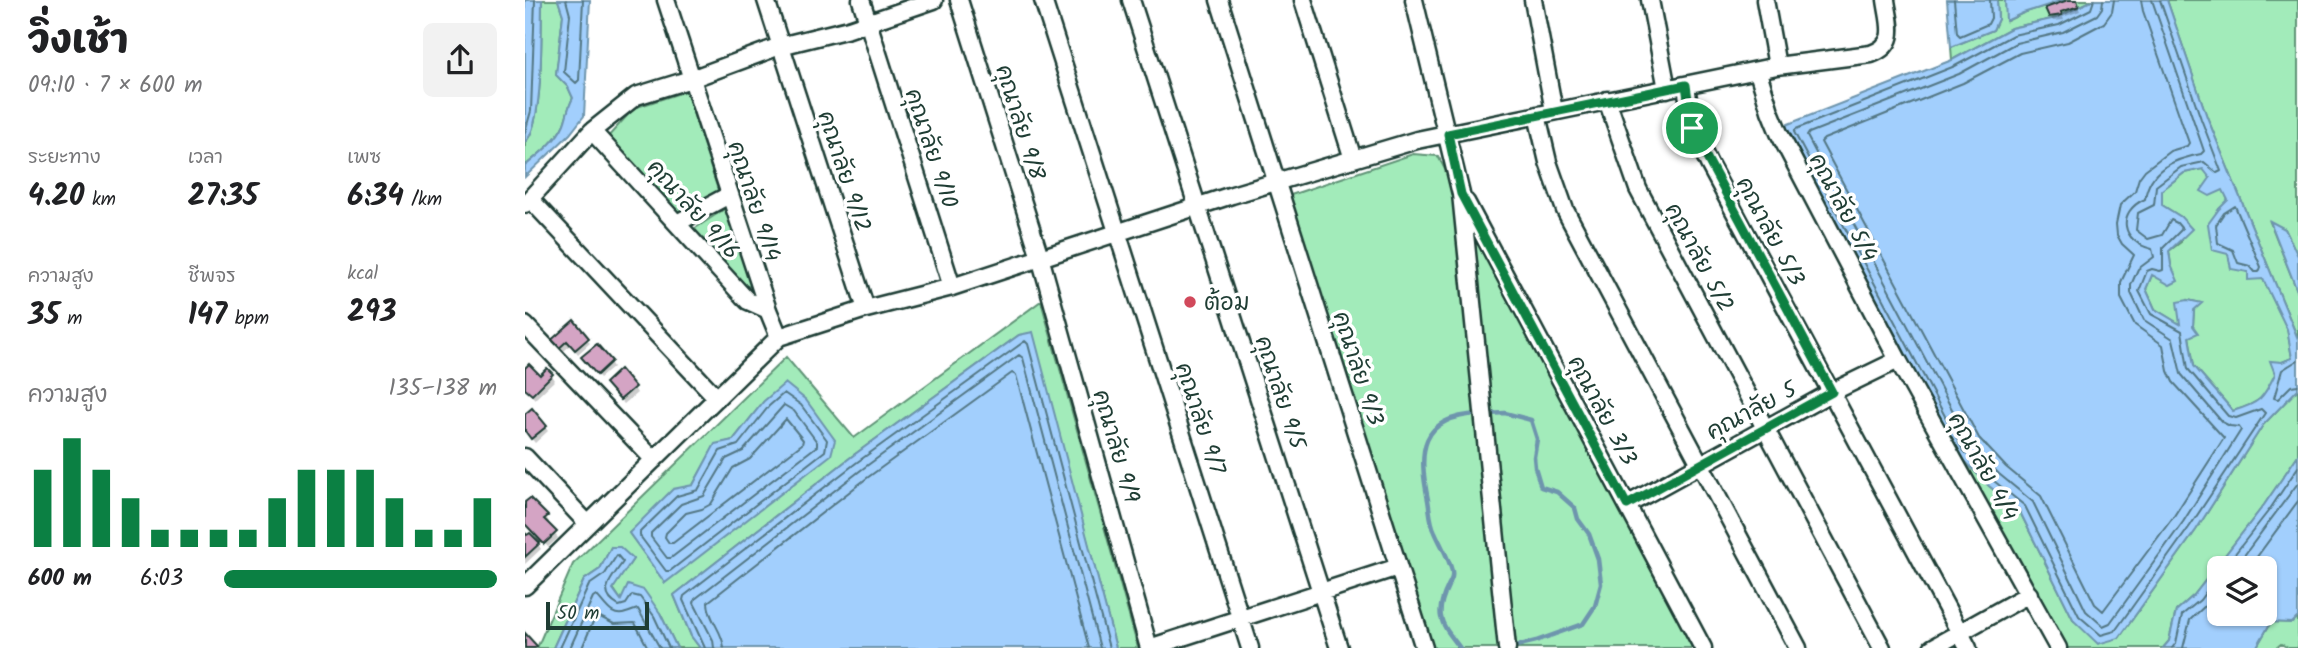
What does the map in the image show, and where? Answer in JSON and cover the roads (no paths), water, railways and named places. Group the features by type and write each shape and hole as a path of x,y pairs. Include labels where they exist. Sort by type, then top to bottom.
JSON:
{"street":[{"name":"คุณาลัย 9/14","path":"666,0 729,195 779,337"},
{"name":"คุณาลัย 9/12","path":"766,0 866,309"},
{"name":"คุณาลัย 9/10","path":"861,0 952,287"},
{"path":"717,398 528,202 592,131 636,96 780,46 868,23 934,0"},
{"name":"คุณาลัย 9/8","path":"959,0 1040,257"},
{"name":"คุณาลัย 9/7","path":"1043,0 1250,648"},
{"name":"คุณาลัย 9/5","path":"1131,0 1339,648"},
{"name":"คุณาลัย 9/3","path":"1219,0 1424,648"},
{"path":"1303,0 1353,159"},
{"path":"1414,0 1461,194 1507,648"},
{"path":"1533,0 1554,111"},
{"path":"1650,0 1667,89"},
{"path":"1765,0 1777,66"},
{"path":"525,586 779,337 866,309 952,287 1197,206 1417,140 1777,66 1880,51 1889,41 1890,33 1885,0"},
{"name":"คุณาลัย 5/4","path":"1758,72 1779,133 1898,360"},
{"name":"คุณาลัย 5/3","path":"1686,85 1692,128 1701,147 1968,648"},
{"name":"คุณาลัย 5/2","path":"1607,100 1638,189 1882,648"},
{"path":"1537,115 1548,162 1565,209 1798,648"},
{"name":"คุณาลัย 9/16","path":"592,131 748,301 768,310"},
{"name":"คุณาลัย 3/3","path":"1461,194 1703,648"},
{"path":"677,223 729,195"},
{"name":"คุณาลัย 9/9","path":"1040,257 1149,648"},
{"path":"525,324 654,460"},
{"name":"คุณาลัย 5","path":"1627,505 1832,392 1898,360"},
{"name":"คุณาลัย 4/4","path":"1898,360 2059,648"},
{"path":"525,457 588,524"},
{"path":"1149,648 1398,567"},
{"path":"1932,648 2029,594"}],"water":[{"path":"525,0 542,0 536,117 525,142"},
{"path":"558,0 590,0 584,116 570,134 525,177 525,166 547,147 561,130 573,98 568,87 556,75 563,15"},
{"path":"1947,0 1997,0 1998,19 1993,30 1951,47"},
{"path":"2005,0 2064,0 2006,21"},
{"path":"2093,0 2167,0 2207,117 2298,339 2298,389 2263,425 2196,530 2119,638 2098,644 2074,621 2019,510 1989,486 1958,454 1783,126 1952,60 2011,28 2056,18","holes":["2203,169 2210,178 2201,191 2210,196 2223,190 2228,200 2208,224 2212,250 2228,254 2231,269 2248,272 2248,280 2263,279 2287,329 2292,358 2282,362 2270,361 2275,374 2264,395 2233,411 2194,366 2189,337 2198,333 2193,326 2194,310 2202,303 2188,300 2177,302 2180,324 2155,309 2146,289 2152,275 2170,285 2178,281 2171,265 2169,251 2192,229 2181,217 2162,205 2162,190 2184,173"]},
{"path":"2270,221 2285,229 2298,256 2298,293"},
{"path":"1033,332 1116,648 700,648 691,636 674,595 851,457 1019,335"},
{"path":"785,383 806,400 835,440 831,455 665,583 629,533 673,489 693,485 715,444 733,440 764,401"},
{"path":"2298,455 2298,617 2292,623 2277,622 2277,556 2224,556"},
{"path":"611,547 620,547 633,559 613,589 621,600 628,585 644,590 660,613 677,648 553,648 584,580 600,569"},
{"path":"2207,578 2207,626 2269,626 2256,648 2163,648 2169,641 2176,611"}],"waterway":[{"path":"1488,414 1505,413 1531,420 1537,439 1534,457 1541,487 1557,492 1575,508 1598,559 1601,584 1595,606 1583,624 1512,647"},
{"path":"1460,648 1448,633 1440,613 1452,571 1431,521 1423,466 1424,452 1427,440 1444,422 1479,414"}],"place":[{"name":"ต้อม","path":"1190,302"}]}
